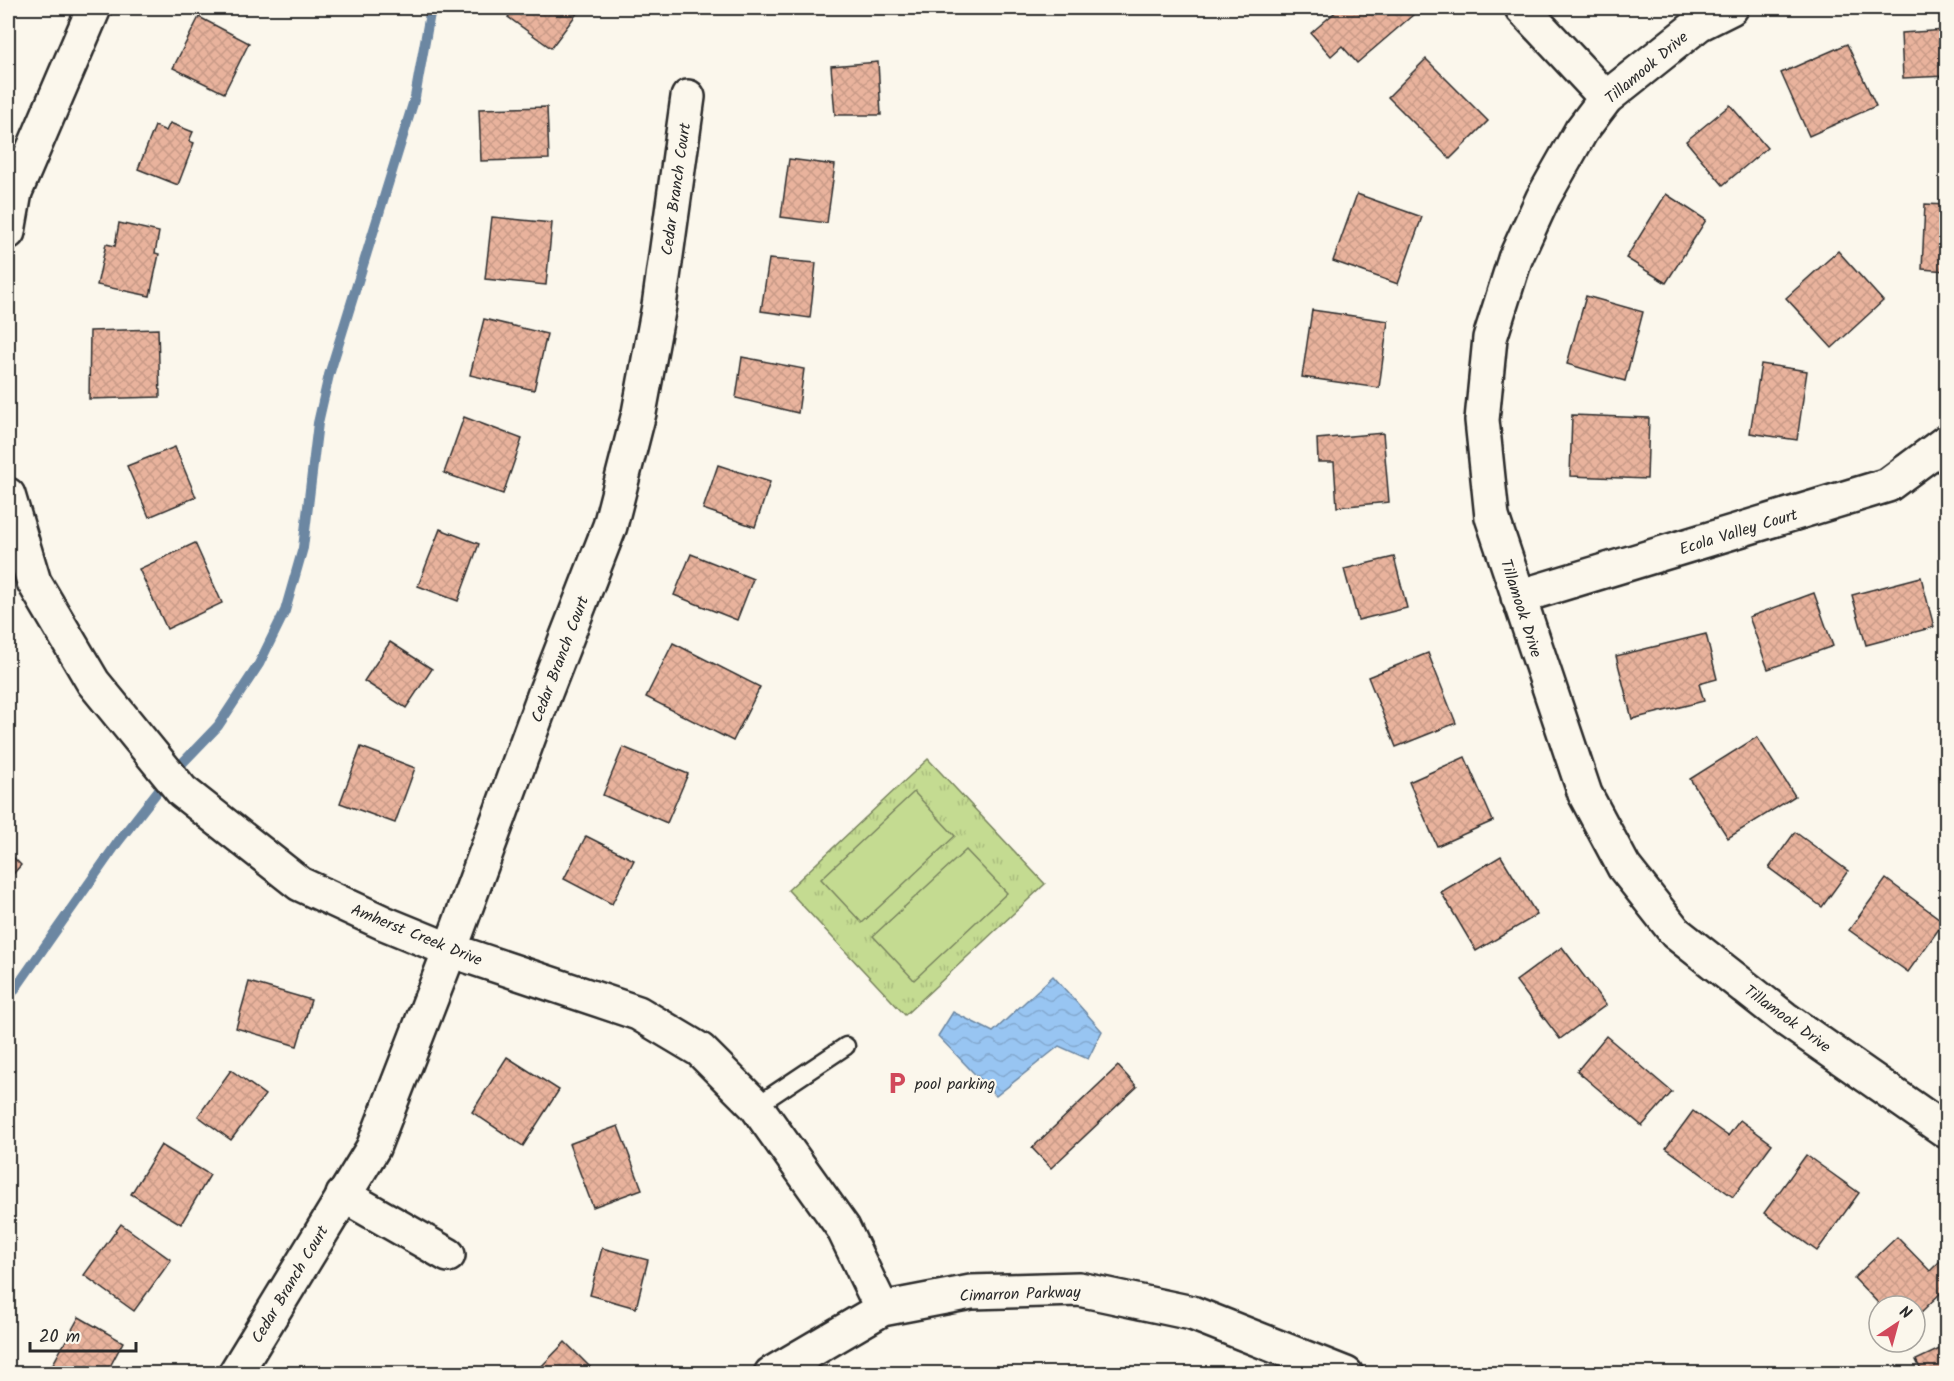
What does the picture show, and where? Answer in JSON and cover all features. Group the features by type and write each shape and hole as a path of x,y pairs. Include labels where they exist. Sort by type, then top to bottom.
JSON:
{"street":[{"path":"1522,8 1606,98"},
{"name":"Tillamook Drive","path":"1731,8 1699,24 1606,98 1581,131 1543,198 1515,259 1490,338 1482,420 1492,517 1585,794 1624,867 1676,933 1784,1018 1947,1131"},
{"path":"8,232 15,192 87,10"},
{"name":"Cedar Branch Court","path":"235,1374 373,1148 610,526 639,412 657,316 688,97"},
{"name":"Ecola Valley Court","path":"1518,597 1888,485 1947,442"},
{"name":"Amherst Creek Drive","path":"8,495 34,582 93,682 182,791 300,884 384,923 450,950 638,1013 700,1050 756,1106 843,1228 882,1309"},
{"path":"343,1195 448,1255"},
{"name":"Cimarron Parkway","path":"771,1374 882,1309 971,1292 1082,1289 1192,1313 1346,1374"}],"lane":[{"path":"756,1106 846,1046"}],"green space":[{"path":"928,759 1045,884 905,1015 788,890"},
{"path":"914,792 955,836 862,923 821,879"},
{"path":"966,850 1007,893 914,980 873,936"}],"water":[{"path":"1053,976 1102,1031 1088,1059 1059,1046 996,1096 938,1036 953,1012 993,1032"}],"building":[{"path":"515,8 581,8 551,48 508,17"},
{"path":"1340,8 1407,8 1413,15 1357,63 1342,46 1331,56 1311,33"},
{"path":"199,17 249,43 224,93 173,68"},
{"path":"1946,30 1946,76 1903,78 1901,33"},
{"path":"1847,44 1876,106 1809,136 1781,73"},
{"path":"1426,59 1488,121 1450,159 1388,97"},
{"path":"878,62 881,115 835,115 831,66"},
{"path":"1730,105 1767,148 1723,185 1686,141"},
{"path":"547,107 549,159 481,161 479,109"},
{"path":"170,123 193,132 189,141 194,143 178,185 138,169 155,126 166,131"},
{"path":"789,159 835,165 827,223 781,217"},
{"path":"1357,194 1422,217 1398,284 1333,261"},
{"path":"1666,194 1706,220 1666,283 1626,258"},
{"path":"1925,204 1946,205 1946,271 1922,269"},
{"path":"492,217 552,223 546,285 485,279"},
{"path":"119,223 159,232 155,253 159,254 150,296 97,285 106,244 115,246"},
{"path":"1838,251 1883,301 1832,348 1786,298"},
{"path":"769,259 816,263 810,318 761,311"},
{"path":"1586,296 1643,312 1625,381 1567,364"},
{"path":"1312,310 1388,321 1379,388 1302,377"},
{"path":"484,319 547,334 534,390 470,375"},
{"path":"158,329 160,397 89,399 90,331"},
{"path":"742,357 804,369 798,413 736,398"},
{"path":"1761,364 1807,371 1797,440 1750,433"},
{"path":"1572,415 1649,418 1647,479 1570,476"},
{"path":"464,417 522,439 503,494 444,473"},
{"path":"1383,433 1389,502 1337,507 1334,462 1318,462 1317,439"},
{"path":"175,447 196,497 149,517 127,466"},
{"path":"718,465 770,482 755,527 703,509"},
{"path":"440,529 479,544 458,601 418,586"},
{"path":"195,543 222,603 167,629 139,569"},
{"path":"691,554 753,579 737,620 674,595"},
{"path":"1394,557 1407,608 1358,620 1344,569"},
{"path":"1921,577 1934,627 1866,645 1852,595"},
{"path":"1814,593 1833,646 1768,669 1749,617"},
{"path":"1706,634 1717,679 1699,684 1704,701 1632,719 1616,656"},
{"path":"390,642 432,669 406,708 364,681"},
{"path":"673,643 760,687 733,741 646,697"},
{"path":"1428,653 1456,723 1396,747 1368,677"},
{"path":"1757,737 1795,796 1728,838 1690,779"},
{"path":"361,747 415,768 395,823 340,803"},
{"path":"623,747 688,774 667,823 603,795"},
{"path":"1465,757 1493,821 1437,846 1409,782"},
{"path":"1795,832 1848,871 1822,907 1769,868"},
{"path":"586,836 634,860 612,904 564,879"},
{"path":"8,852 21,865 8,880"},
{"path":"1501,856 1537,915 1476,951 1441,892"},
{"path":"1886,879 1944,922 1908,972 1849,930"},
{"path":"1562,947 1606,1005 1560,1039 1516,981"},
{"path":"249,982 311,1000 297,1046 236,1028"},
{"path":"1606,1036 1672,1092 1642,1126 1577,1071"},
{"path":"507,1057 559,1090 523,1146 472,1112"},
{"path":"1118,1066 1137,1087 1051,1168 1032,1148"},
{"path":"231,1070 265,1095 231,1140 198,1116"},
{"path":"1693,1111 1728,1136 1740,1120 1772,1144 1733,1197 1666,1148"},
{"path":"618,1126 642,1189 593,1207 569,1144"},
{"path":"161,1145 210,1175 181,1224 131,1194"},
{"path":"1806,1155 1859,1193 1817,1251 1764,1213"},
{"path":"121,1224 171,1260 134,1311 84,1275"},
{"path":"1897,1237 1930,1271 1942,1259 1946,1264 1946,1288 1927,1306 1927,1294 1869,1294 1854,1278"},
{"path":"602,1248 648,1260 636,1308 590,1295"},
{"path":"79,1317 123,1342 106,1374 54,1374 49,1371"},
{"path":"565,1342 591,1368 585,1374 534,1374"},
{"path":"1946,1346 1946,1374 1923,1374 1916,1360"}],"waterway":[{"path":"8,999 118,842 168,778 218,726 259,664 285,611 303,548 318,423 329,375 415,97 431,8"}],"place":[{"name":"pool parking","path":"897,1083"}]}
